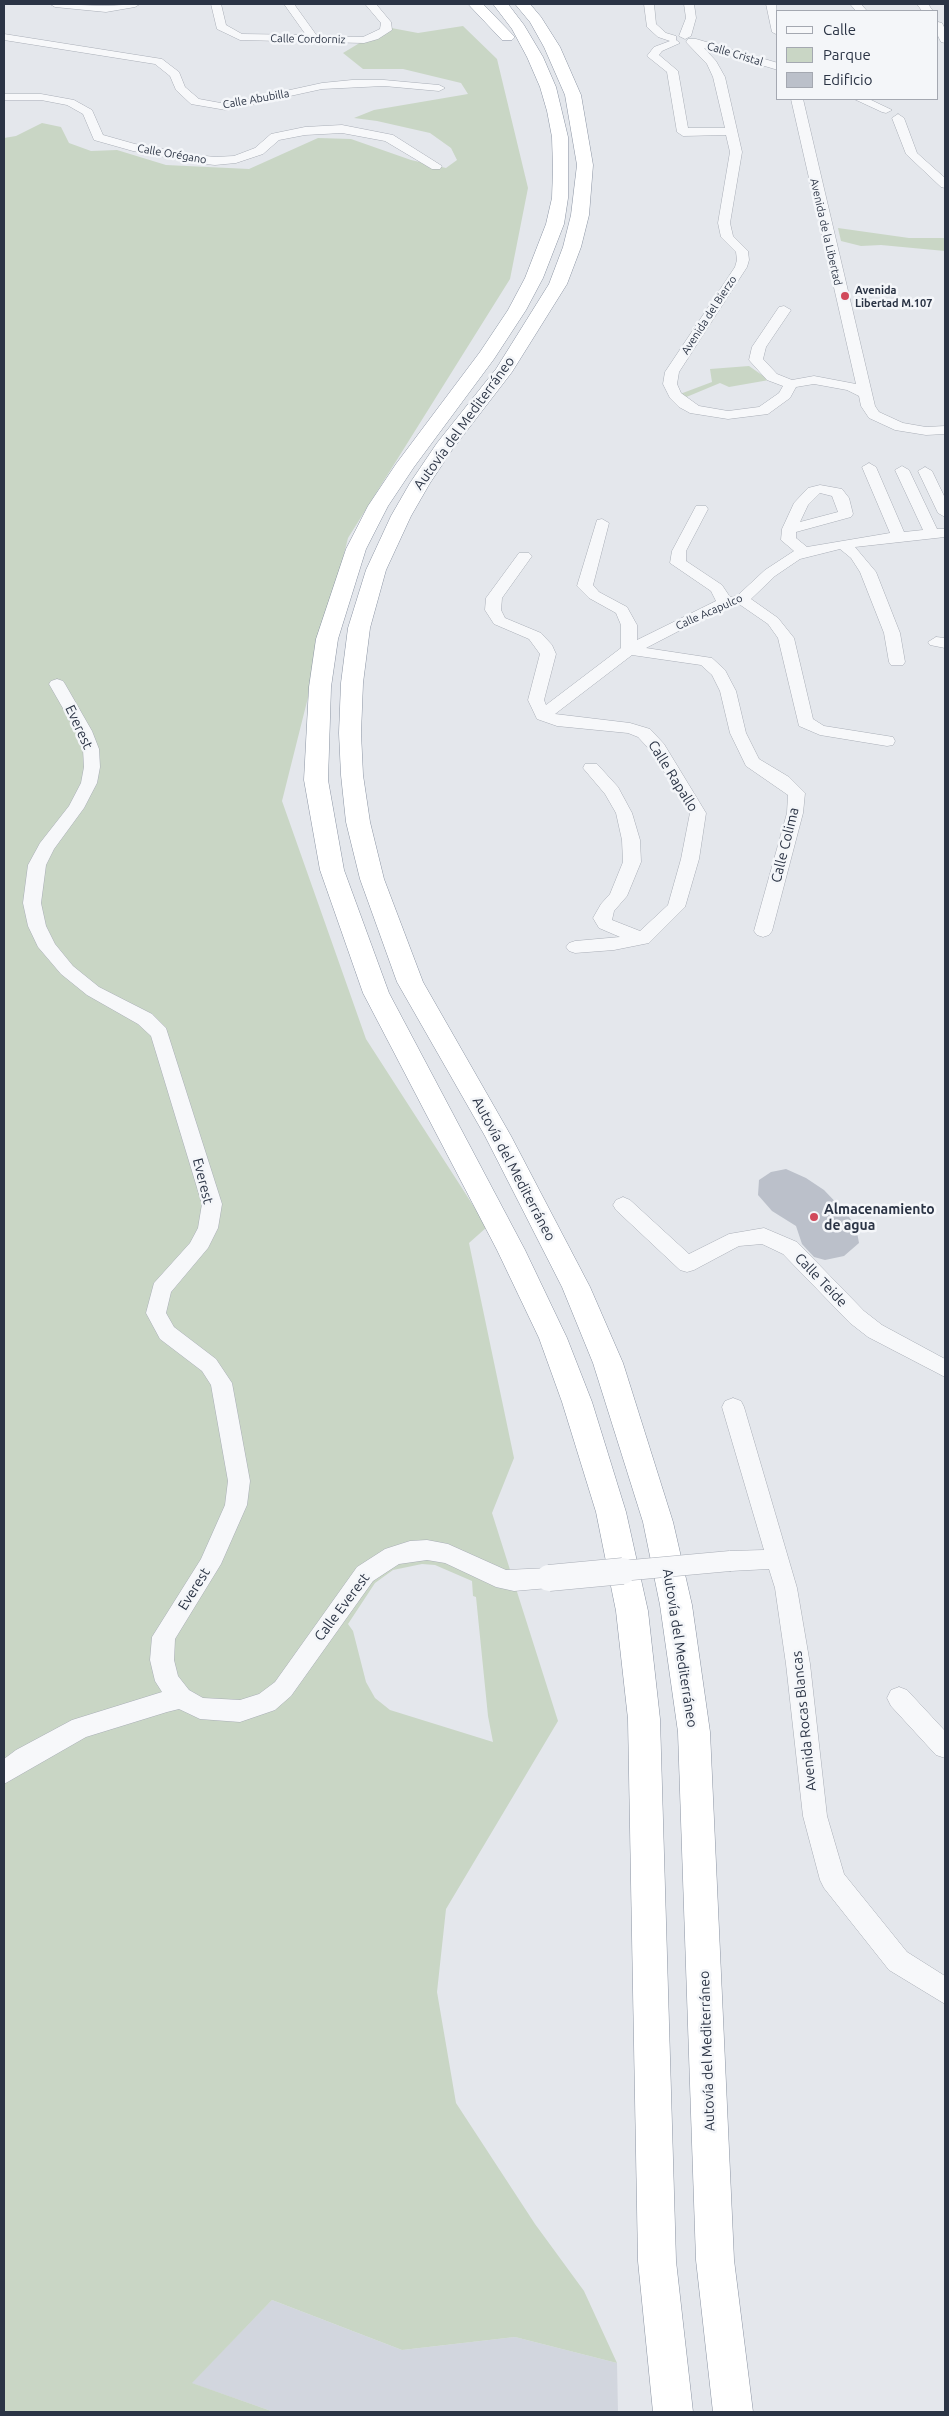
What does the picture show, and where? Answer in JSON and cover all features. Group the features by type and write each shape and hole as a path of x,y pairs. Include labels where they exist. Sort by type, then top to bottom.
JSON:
{"highway":[{"path":"475,4 497,24 521,54 534,78 542,97 561,169"},
{"name":"Autovía del Mediterráneo","path":"500,4 519,28 548,87 560,138 560,198 555,224 534,278 487,355 401,471 378,506 356,549 342,587 327,640 320,687 316,780 332,870 376,993 511,1250 553,1338 577,1402 611,1512 632,1611 644,1719 657,2261 674,2412"},
{"name":"Autovía del Mediterráneo","path":"522,4 536,20 552,47 572,95 579,120 585,165 580,215 572,247 558,284 540,317 503,372 444,447 420,483 400,516 376,570 359,628 352,683 350,733 352,775 358,822 372,879 410,982 498,1136 576,1286 608,1363 658,1522 676,1605 694,1732 715,2260 733,2412"},
{"path":"541,4 563,44 590,119 594,160 592,179 580,215"}],"street":[{"path":"55,4 106,9 135,4"},
{"name":"Calle Cordorniz","path":"216,4 221,27 240,37 364,40 386,30 386,22 370,4"},
{"path":"289,4 314,39"},
{"path":"649,4 651,25 662,35 683,45 690,40 691,18 689,4"},
{"path":"772,4 776,23"},
{"path":"939,27 945,40"},
{"name":"Calle Abubilla","path":"4,37 158,61 175,74 180,88 196,102 226,106 322,86 352,83 384,83 439,88"},
{"name":"Calle Cristal","path":"690,40 776,66"},
{"name":"Avenida del Bierzo","path":"690,40 712,63 719,77 736,152 724,223 727,237 742,251 742,260 740,267 672,372 670,384 675,395 690,407 710,414 728,415 763,411 785,395 791,384"},
{"path":"673,41 658,49 653,56 672,72 683,132 731,132"},
{"name":"Calle Orégano","path":"4,98 41,97 70,102 88,112 98,137 133,147 196,159 215,161 236,159 259,151 275,137 306,131 342,129 389,138 436,166"},
{"name":"Avenida de la Libertad","path":"797,100 868,406 874,415 900,428 945,430"},
{"path":"863,100 893,109 912,154 945,184"},
{"path":"784,310 759,347 756,360 772,377 791,384 814,380 826,382 851,387 864,393"},
{"path":"869,467 899,536"},
{"path":"902,470 939,534"},
{"path":"925,471 945,513"},
{"path":"701,509 679,550 678,563 686,570 717,588 726,604"},
{"path":"602,523 585,586 594,595 622,610 629,626 629,650"},
{"path":"789,529 788,540 805,552"},
{"name":"Calle Acapulco","path":"543,715 629,650 726,604 742,599 770,573 795,556 843,544 899,536 939,534"},
{"path":"843,544 856,555 868,572 892,633 897,662"},
{"path":"524,556 494,598 493,610 499,621 535,636 544,645 548,654 536,700 543,715"},
{"path":"742,599 773,622 786,638 804,722 820,730 887,741"},
{"name":"Calle Colima","path":"629,650 677,655 706,661 719,673 728,690 738,733 752,762 783,781 797,793 795,813 763,931"},
{"name":"Everest","path":"57,684 84,730 91,749 92,768 89,783 76,808 46,848 37,864 32,903 37,926 47,947 67,970 93,991 145,1019 159,1033 212,1204 208,1228 198,1248 161,1289 156,1313 167,1334 209,1366 221,1383 239,1481 236,1505 210,1564 164,1637 162,1660 167,1681 181,1698"},
{"name":"Calle Rapallo","path":"543,715 557,721 630,728 644,733 658,748 698,813 690,858 676,907 643,939"},
{"path":"591,768 612,791 624,813 631,840 632,862 618,896 607,908 602,918 605,924 643,939"},
{"path":"575,947 614,944 643,939"},
{"name":"Calle Teide","path":"623,1205 687,1264 736,1239 764,1236 790,1248 857,1317 875,1331 945,1369"},
{"name":"Avenida Rocas Blancas","path":"733,1407 786,1588 798,1664 815,1816 833,1880 898,1961 945,1991"},
{"name":"Calle Everest","path":"181,1698 200,1708 240,1710 267,1702 283,1689 365,1574 392,1556 410,1551 427,1550 462,1560 504,1580 514,1581 776,1559"},
{"path":"4,1773 25,1758 80,1728 181,1698"},
{"path":"899,1698 945,1747"}],"shaded area":[{"path":"272,2300 402,2350 515,2337 617,2363 618,2412 274,2412 191,2383"}],"green space":[{"path":"463,26 497,59 528,188 510,279 348,538 282,801 366,1039 487,1227 469,1243 514,1458 492,1513 558,1721 446,1909 437,1992 456,2103 535,2224 584,2291 617,2363 515,2337 402,2350 272,2300 192,2383 274,2412 4,2412 4,138 16,136 42,123 61,127 69,143 91,151 117,150 166,165 249,169 318,138 351,139 411,160 446,168 457,160 451,148 430,133 377,121 354,118 374,110 468,94 461,83 403,69 363,69 343,53 386,27 418,33","holes":["422,1564 435,1565 472,1581 473,1596 476,1597 488,1716 493,1742 390,1710 375,1698 366,1682 353,1631 348,1624 375,1583 393,1570"]},
{"path":"838,228 909,238 945,238 945,251 881,245 861,246 841,241"},
{"path":"749,366 769,380 729,387 720,383 684,398 680,394 712,382 710,369"}],"building":[{"name":"Almacenamiento de agua","path":"786,1169 806,1178 824,1190 847,1214 856,1227 859,1243 844,1256 825,1260 814,1257 802,1244 796,1226 772,1211 758,1195 759,1180 771,1172"}],"place":[{"name":"Avenida Libertad M.107","path":"845,296"},
{"name":"Almacenamiento de agua","path":"814,1217"}]}
